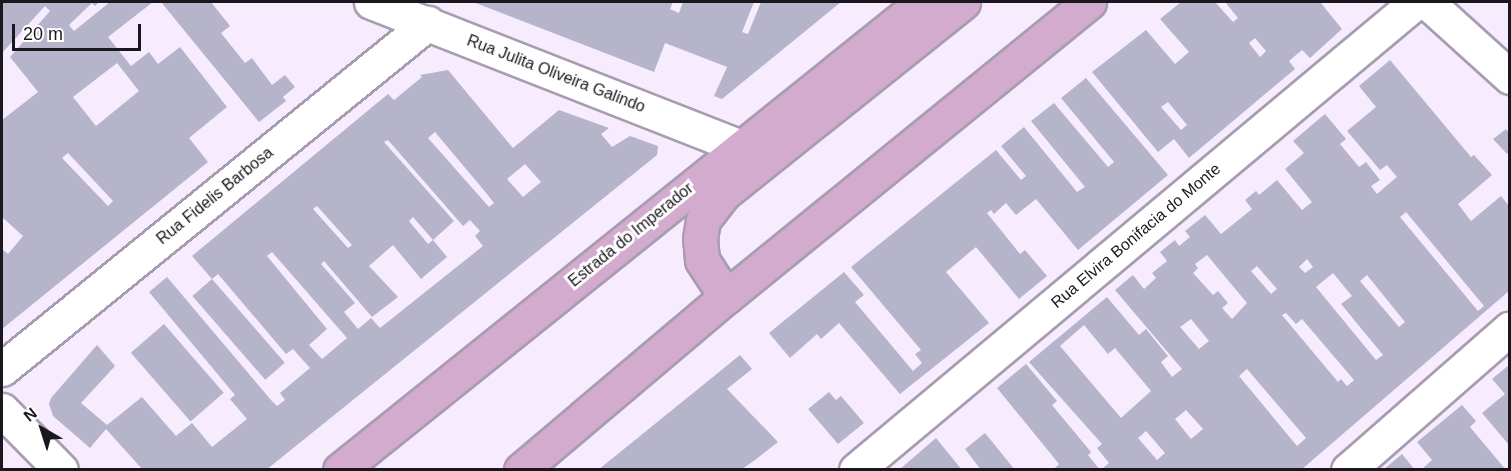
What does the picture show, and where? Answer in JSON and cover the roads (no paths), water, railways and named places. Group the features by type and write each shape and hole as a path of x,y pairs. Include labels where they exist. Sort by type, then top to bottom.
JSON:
{"main road":[{"name":"Estrada do Imperador","path":"340,470 923,2"},
{"path":"726,297 702,260 700,239 703,220 724,193 963,2"},
{"path":"521,470 726,297 1089,2"}],"street":[{"name":"Rua Julita Oliveira Galindo","path":"371,2 741,147"},
{"name":"Rua Elvira Bonifacia do Monte","path":"856,470 1416,2"},
{"path":"1427,2 1509,77"},
{"name":"Rua Fidelis Barbosa","path":"2,369 428,23"},
{"path":"1348,470 1509,328"},
{"path":"2,410 61,470"}]}
